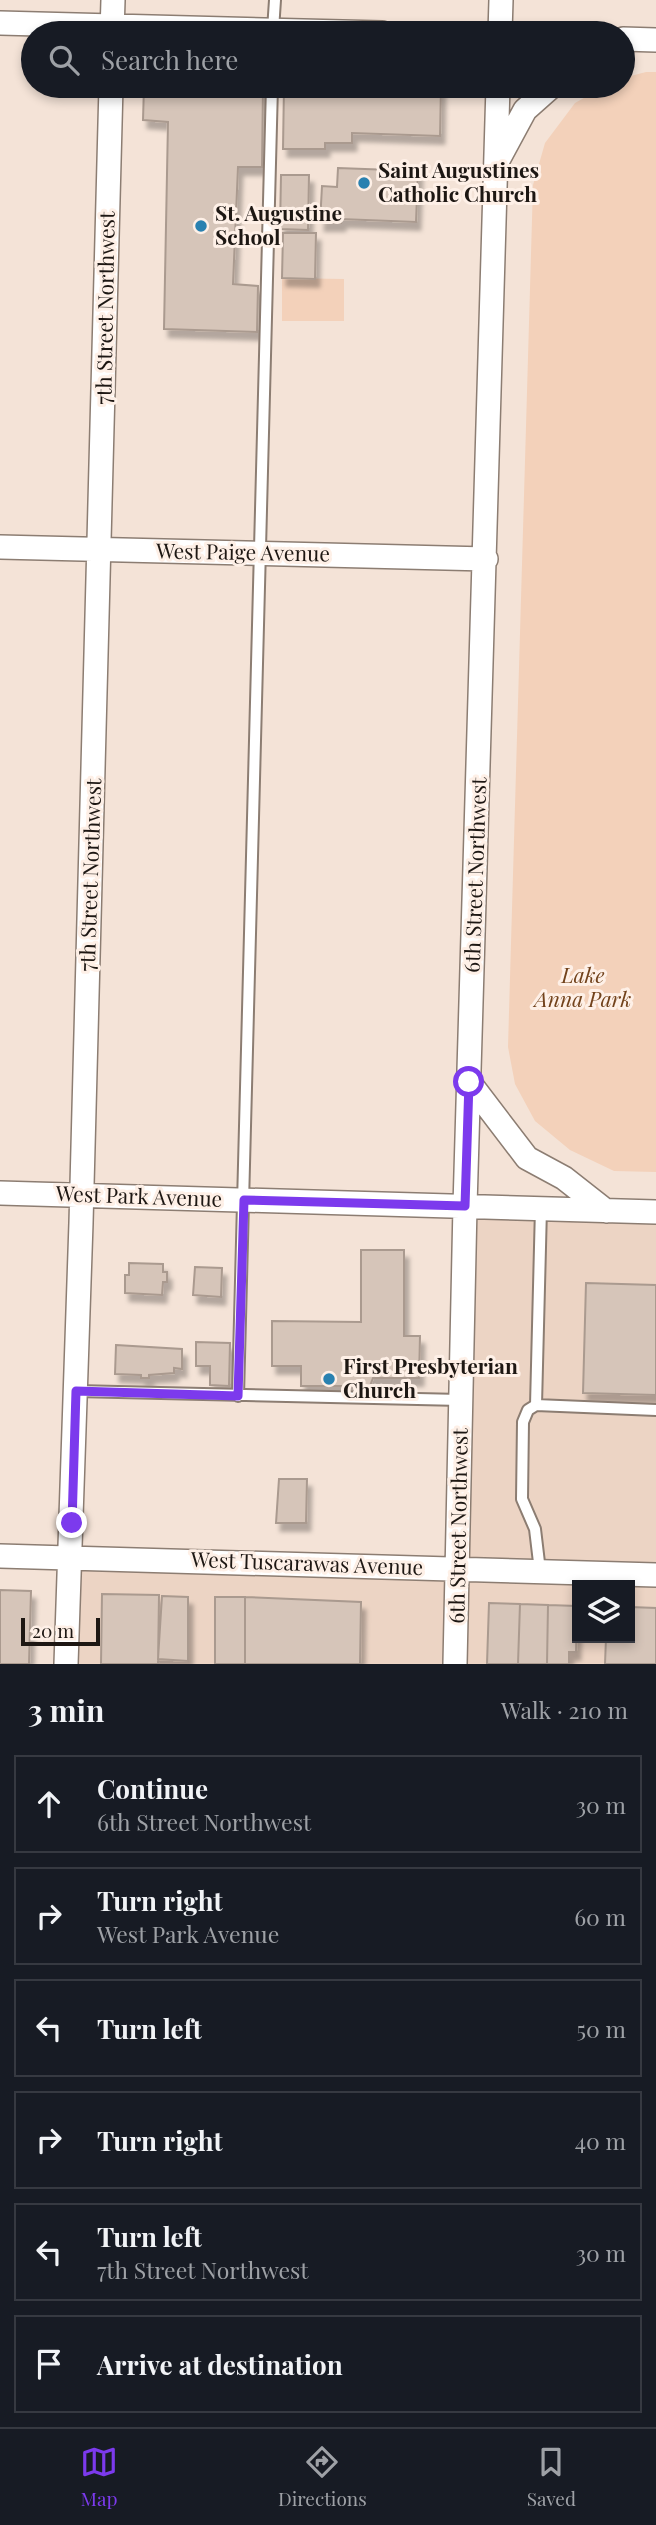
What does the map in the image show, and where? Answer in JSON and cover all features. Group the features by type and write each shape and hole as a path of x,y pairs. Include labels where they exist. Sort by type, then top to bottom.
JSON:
{"street":[{"path":"113,0 113,21"},
{"path":"500,21 501,0"},
{"path":"0,23 21,24"},
{"path":"635,39 656,40"},
{"name":"7th Street Northwest","path":"66,1664 82,1195 111,98"},
{"name":"6th Street Northwest","path":"455,1664 465,1206 498,98"},
{"path":"495,166 525,110 538,98"},
{"name":"West Paige Avenue","path":"0,547 486,559"},
{"path":"469,1082 527,1158 564,1178 606,1211"},
{"name":"West Park Avenue","path":"0,1193 656,1212"},
{"name":"West Tuscarawas Avenue","path":"0,1556 656,1575"}],"lane":[{"path":"274,21 275,0"},
{"path":"238,1396 272,98"},
{"path":"536,1405 541,1208"},
{"path":"76,1391 462,1400"},
{"path":"540,1571 536,1529 522,1499 523,1422 528,1410 536,1405 656,1410"}],"shaded area":[{"path":"465,1206 656,1212 656,1664 66,1664 71,1557 459,1569"}],"green space":[{"name":"Lake Anna Park","path":"656,72 656,1172 614,1171 570,1150 535,1121 515,1084 508,1047 533,185 545,143 575,103 584,98 635,98 635,75"},
{"path":"282,278 344,279 344,321 282,321"}],"building":[{"name":"St. Augustine School","path":"144,98 263,98 262,167 238,167 233,284 258,286 257,332 164,329 168,122 143,120"},
{"path":"284,98 441,98 440,136 352,133 352,143 325,143 325,149 283,149"},
{"path":"338,168 418,171 416,222 341,219 341,223 320,223 322,186 337,187"},
{"path":"281,175 309,175 308,230 280,229"},
{"path":"283,233 316,233 315,279 282,278"},
{"path":"361,1250 404,1250 404,1336 420,1336 419,1378 373,1378 370,1386 301,1386 301,1366 272,1366 272,1321 361,1322"},
{"path":"129,1263 163,1264 163,1272 167,1272 167,1282 163,1282 162,1295 125,1293 125,1275 129,1275"},
{"path":"195,1267 222,1268 221,1297 193,1295"},
{"path":"586,1283 656,1285 656,1395 583,1393"},
{"path":"196,1342 230,1343 229,1386 210,1385 210,1366 196,1366"},
{"path":"116,1345 182,1349 182,1369 174,1368 174,1373 149,1375 149,1378 115,1374"},
{"path":"279,1479 307,1479 306,1523 276,1523"},
{"path":"0,1590 31,1591 29,1664 0,1664"},
{"path":"102,1594 159,1595 158,1664 101,1664"},
{"path":"162,1596 188,1597 188,1661 158,1659"},
{"path":"215,1597 245,1597 245,1664 215,1664"},
{"path":"245,1597 361,1602 360,1664 245,1664"},
{"path":"489,1603 520,1604 518,1664 487,1664"},
{"path":"520,1604 548,1605 547,1664 518,1664"},
{"path":"548,1605 572,1606 572,1643 576,1643 576,1652 569,1652 569,1664 547,1664"},
{"path":"635,1607 656,1608 656,1664 605,1664 606,1643 635,1643"}],"place":[{"name":"Saint Augustines Catholic Church","path":"364,183"},
{"name":"St. Augustine School","path":"201,226"},
{"name":"First Presbyterian Church","path":"329,1379"}],"route":[{"path":"72,1523 76,1391 238,1396 244,1200 465,1206 469,1082"}]}
